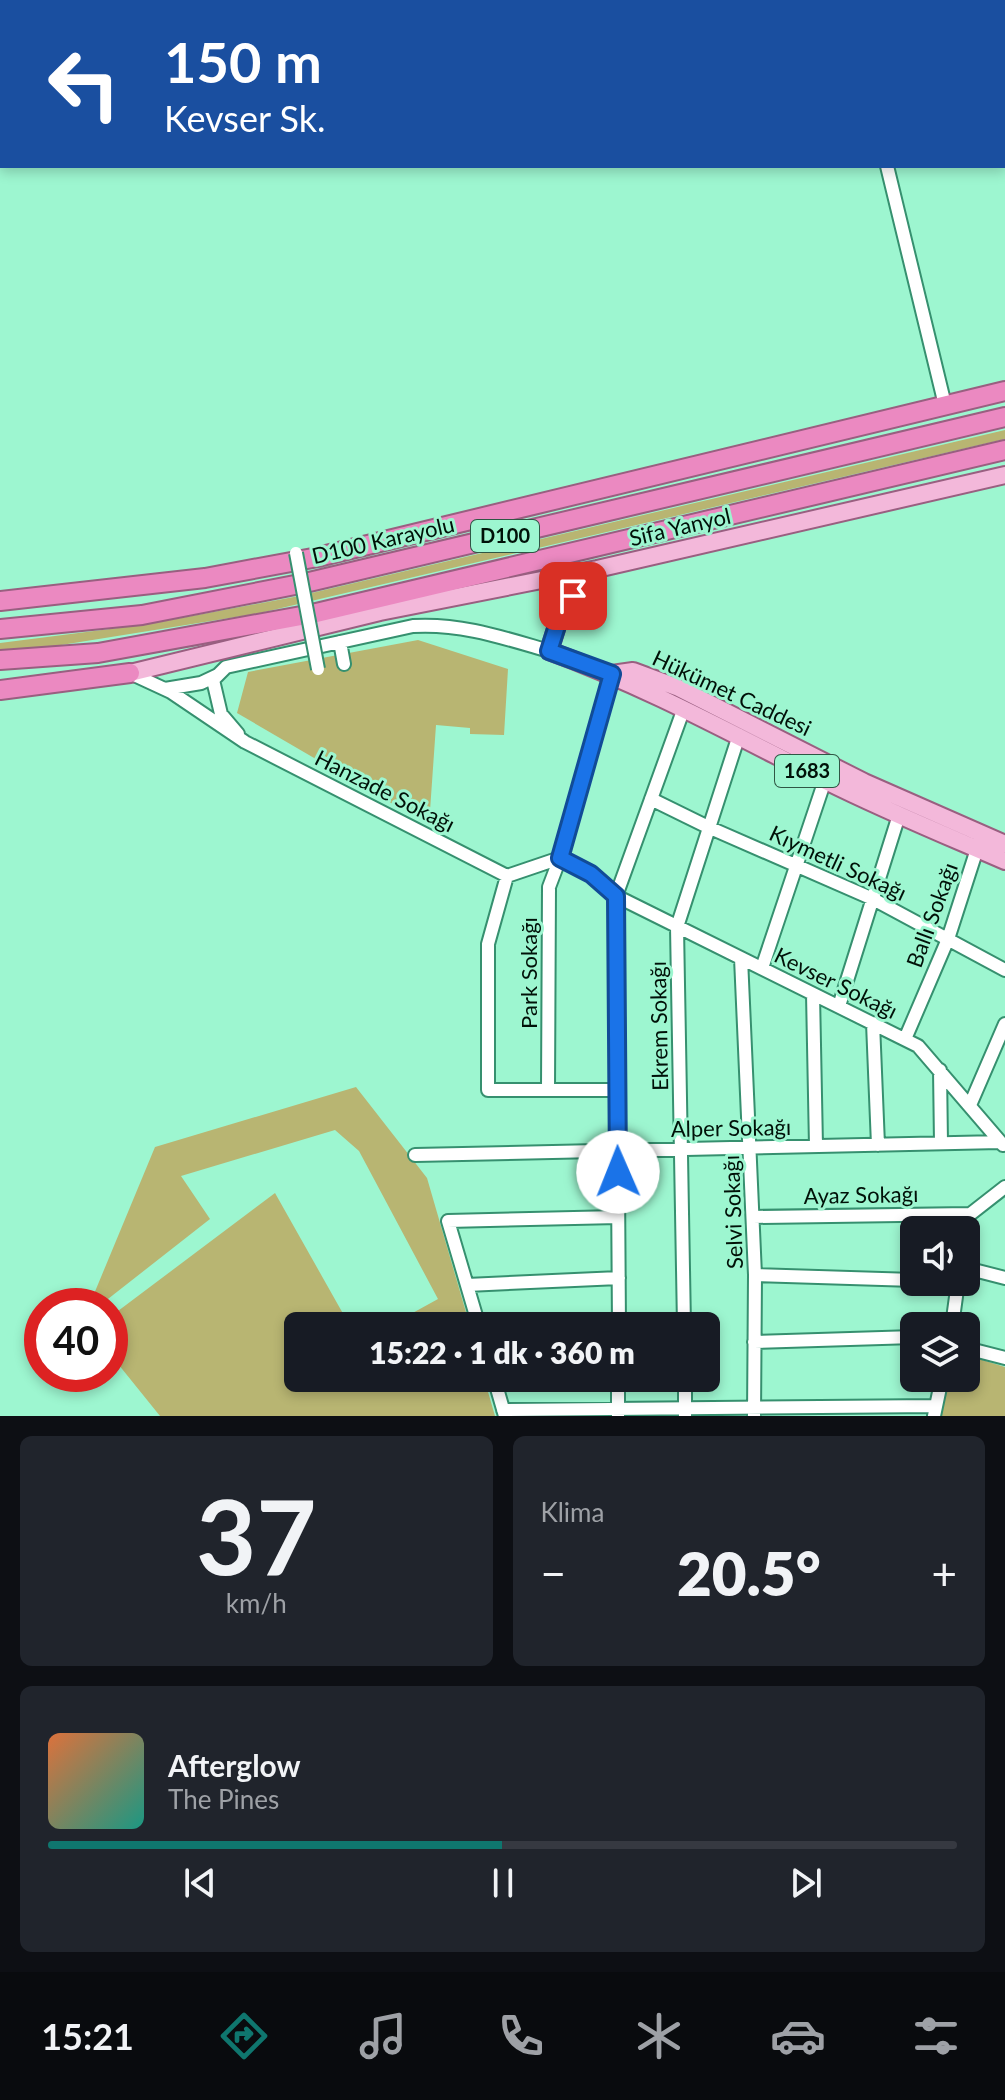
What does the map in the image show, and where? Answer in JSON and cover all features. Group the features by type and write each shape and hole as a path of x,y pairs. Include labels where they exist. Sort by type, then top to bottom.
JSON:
{"highway":[{"path":"0,601 205,578 1005,391"},
{"name":"D100 Karayolu","path":"0,629 142,615 305,583 1005,417"},
{"name":"D100","path":"0,660 98,653 312,614 1005,450"},
{"path":"0,688 130,673"}],"main road":[{"name":"Sifa Yanyol","path":"130,673 380,612 597,569 1005,475"},
{"path":"549,651 562,610 597,569"},
{"name":"Hükümet Caddesi","path":"549,651 612,674 825,780 1005,861"},
{"name":"Hükümet Caddesi","path":"612,674 633,671 679,688 864,782 1005,844"}],"street":[{"path":"887,168 945,405"},
{"path":"296,553 318,669"},
{"path":"245,742 221,714 213,680 226,667 413,626 430,625 466,628 549,651"},
{"path":"340,642 344,664"},
{"name":"Hanzade Sokağı","path":"130,673 165,689 245,742 507,876"},
{"name":"Park Sokağı","path":"548,1090 549,887 612,674"},
{"path":"165,689 201,683 218,675"},
{"path":"619,1312 616,896 684,708"},
{"name":"Ekrem Sokağı","path":"684,1312 677,927 739,735"},
{"path":"762,968 825,780"},
{"name":"Kıymetli Sokağı","path":"651,799 873,899 1005,970"},
{"path":"839,1006 899,815"},
{"name":"Ballı Sokağı","path":"905,1039 948,939 977,849"},
{"path":"560,858 507,876 488,944 488,1090 617,1090"},
{"name":"Kevser Sokağı","path":"560,858 591,874 616,896 918,1046 1002,1145"},
{"name":"Selvi Sokağı","path":"741,958 755,1275 754,1412"},
{"path":"813,994 816,1146"},
{"path":"873,1023 878,1145"},
{"path":"970,1105 1005,1024"},
{"path":"940,1070 941,1143"},
{"name":"Alper Sokağı","path":"415,1155 941,1143 1002,1145"},
{"path":"968,1216 1005,1187"},
{"name":"Ayaz Sokağı","path":"753,1217 970,1214"},
{"path":"475,1312 448,1221 618,1217"},
{"path":"980,1272 1005,1278"},
{"path":"755,1275 900,1280"},
{"path":"467,1285 619,1278"},
{"path":"754,1342 900,1337"},
{"path":"980,1352 1005,1358"},
{"path":"498,1392 504,1413 935,1411"}],"shaded area":[{"path":"1005,430 1005,439 260,613 0,652 0,643 149,624 299,596"},
{"path":"418,640 508,669 504,735 470,734 470,728 436,725 429,825 237,713 248,672"},
{"path":"356,1087 427,1178 466,1312 414,1312 438,1299 359,1151 335,1130 181,1176 210,1219 122,1288 96,1288 155,1147"},
{"path":"275,1193 342,1312 284,1312 284,1392 488,1392 495,1416 160,1416 128,1376 128,1303"},
{"path":"980,1359 1005,1367 1005,1416 939,1416 945,1392 980,1392"}],"route":[{"path":"573,596 562,610 549,651 612,674 560,858 591,874 616,896 618,1172"}]}
